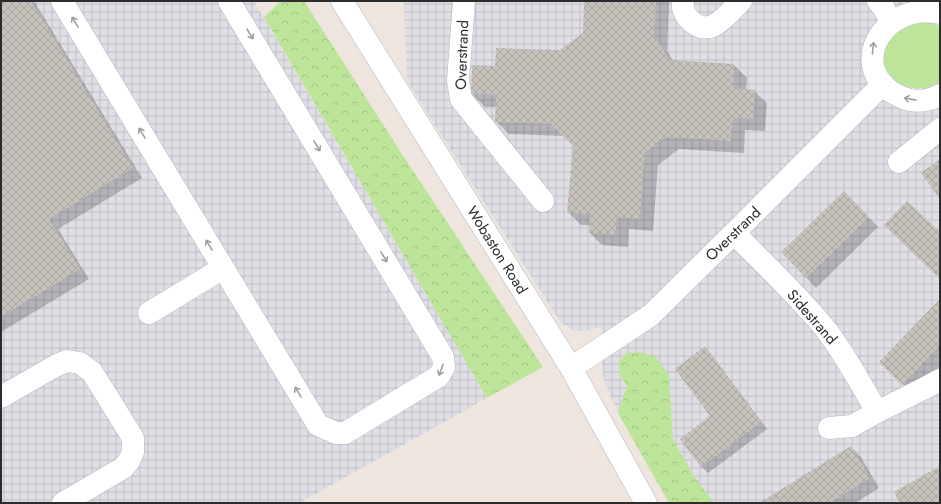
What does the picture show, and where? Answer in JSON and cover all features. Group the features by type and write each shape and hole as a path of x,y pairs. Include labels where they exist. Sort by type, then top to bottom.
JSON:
{"street":[{"path":"62,1 318,425 336,433 345,433 439,376 444,367 443,357 229,1"},
{"name":"Wobaston Road","path":"342,1 572,368 646,503"},
{"path":"361,1 361,31"},
{"name":"Overstrand","path":"464,1 458,81 461,99 543,201"},
{"path":"683,1 684,14 693,24 703,28 716,26 742,1"},
{"path":"940,13 932,9 916,7 902,10 883,10 879,29 873,43 872,57 875,72 883,84 893,94 906,99 920,101 940,95"},
{"name":"Overstrand","path":"572,368 651,315 883,84"},
{"path":"899,162 940,129"},
{"name":"Sidestrand","path":"734,233 827,331 845,356 877,412"},
{"path":"149,313 223,268"},
{"path":"1,397 46,370 62,363 67,361 80,363 92,372 133,438 133,452 129,461 123,468 64,503"},
{"path":"829,428 852,426 940,380"}],"shaded area":[{"path":"1,1 254,1 487,398 299,503 1,503"},
{"path":"404,1 940,1 940,503 714,503 694,476 673,439 670,395 619,374 627,386 618,413 605,383 603,373 602,362 612,348 600,327 586,331 575,331 561,323 407,81"}],"green space":[{"path":"281,1 304,1 400,151 543,367 487,398 264,17"},
{"path":"909,21 932,23 940,28 940,81 928,87 916,88 905,86 895,80 888,71 884,60 884,48 889,36"},
{"path":"639,352 655,356 669,375 673,439 694,476 714,503 669,503 618,413 627,386 619,374 619,362 626,353"}],"building":[{"path":"1,1 31,1 133,168 49,219 80,269 1,317"},
{"path":"584,1 656,1 654,37 670,60 734,64 733,88 755,90 753,119 733,118 731,141 666,137 645,152 640,219 617,217 615,235 589,233 590,214 567,212 573,146 551,124 495,122 496,95 471,94 472,65 495,66 496,48 560,50 583,33"},
{"path":"940,159 940,199 921,173"},
{"path":"844,191 869,217 806,278 781,252"},
{"path":"907,201 940,232 940,279 884,225"},
{"path":"940,299 940,345 902,385 879,362"},
{"path":"705,346 761,422 701,467 680,439 710,416 675,369"},
{"path":"851,446 870,478 829,503 759,503"},
{"path":"940,466 940,503 900,503 894,492"}]}
